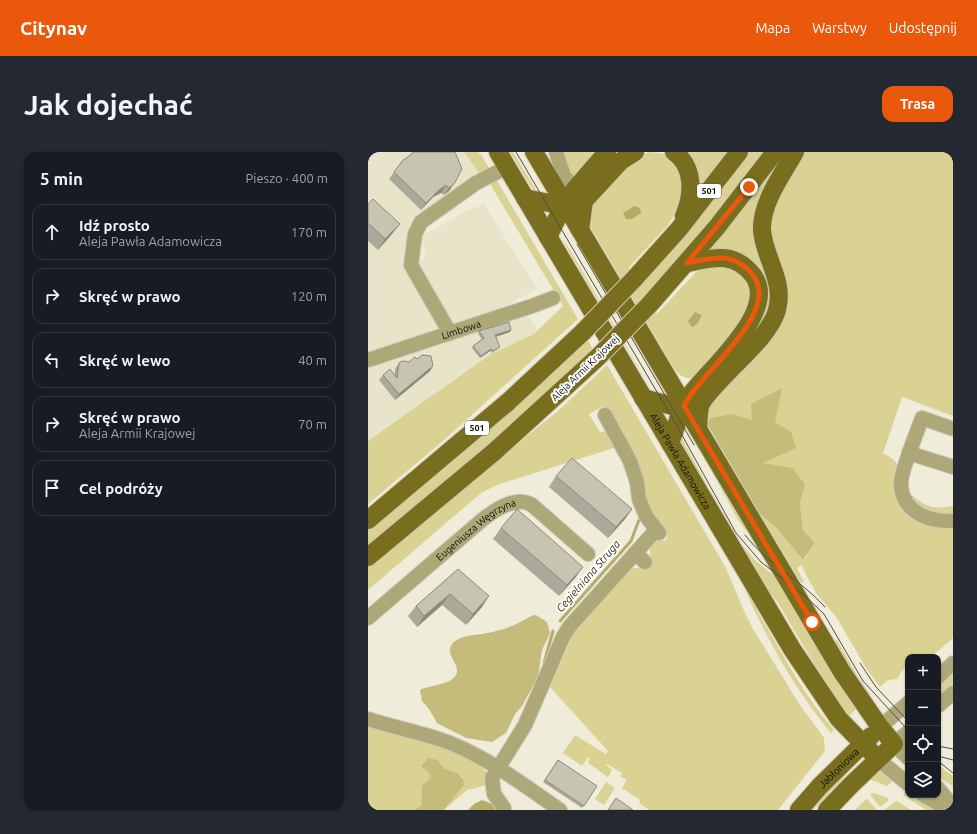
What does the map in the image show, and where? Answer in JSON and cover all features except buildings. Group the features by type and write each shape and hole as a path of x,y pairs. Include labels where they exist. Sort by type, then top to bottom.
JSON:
{"main road":[{"name":"Aleja Pawła Adamowicza","path":"498,152 792,649 830,707 878,759"},
{"path":"580,230 579,195 607,152"},
{"path":"548,237 564,204 579,195 621,161 635,152"},
{"path":"674,152 683,160 691,180 690,203 679,229"},
{"name":"501","path":"368,520 502,407 583,332 635,278 679,229 739,152"},
{"name":"Aleja Armii Krajowej","path":"368,557 494,452 598,357 650,304 687,263 728,214 775,152"},
{"path":"670,443 684,406 700,394 768,326 777,309 778,282 765,244 762,230 763,217 767,204 795,152"},
{"path":"541,154 552,184 842,672 880,727 894,744 827,810"},
{"path":"552,184 579,195"},
{"path":"525,198 546,203 564,204"},
{"path":"687,263 716,258 731,259 746,266 754,276 758,288 758,305 753,317 700,394 698,428"},
{"path":"665,375 700,394"},
{"path":"643,398 673,406 684,406"},
{"name":"Jabłoniowa","path":"799,810 820,786 862,743 880,727"}],"street":[{"path":"556,152 564,176 579,195"},
{"path":"450,333 411,265 415,234 421,222 476,184 507,167"},
{"name":"Limbowa","path":"368,360 553,298"},
{"path":"504,808 492,788 492,778 525,725 566,632 640,557 657,531 646,516 639,499 637,482 630,461 605,414"},
{"path":"953,429 922,418 902,475 901,487 908,505 919,515 933,520 953,521"},
{"path":"909,454 953,467"},
{"name":"Eugeniusza Węgrzyna","path":"368,618 482,520 498,508 517,502 522,501 532,505 588,554"},
{"path":"941,673 953,663"},
{"path":"941,703 953,692"},
{"path":"880,727 905,706"},
{"path":"368,719 450,743 497,768 560,810"},
{"path":"905,735 894,744 905,755"},
{"path":"878,759 905,782"},
{"path":"941,792 953,807"},
{"path":"928,798 939,804 953,807"}],"shaded area":[{"path":"368,152 464,152 482,177 419,218 410,227 403,266 439,329 368,352"},
{"path":"464,152 478,152 491,172 482,177"},
{"path":"510,152 513,152 539,195 530,185"},
{"path":"563,152 599,152 579,175 571,179"},
{"path":"649,152 666,154 679,165 684,192 676,213 667,226 629,267 639,284 747,152 767,152 744,183 647,297 657,314 696,272 703,268 730,265 751,284 748,317 694,378 683,377 675,370 588,223 594,198 641,155"},
{"path":"684,152 730,152 696,191"},
{"path":"782,152 789,152 768,188 773,284 768,317 691,399 764,283 702,256"},
{"path":"800,152 953,152 953,416 902,397 883,453 893,459 897,465 894,490 901,509 907,516 924,524 953,527 953,638 934,654 905,654 905,667 897,679 888,680 880,687 866,668 837,618 816,593 801,565 797,568 804,582 803,583 800,581 760,514 776,527 804,560 815,543 803,530 800,503 805,485 763,463 791,432 774,422 752,420 707,424 705,410 772,331 773,252 769,217"},
{"path":"496,179 578,319 444,440 368,504 368,441 491,354 534,334 563,306 490,184"},
{"path":"484,204 537,289 497,310 453,324 418,262 426,257 423,236 462,213"},
{"path":"634,206 640,208 641,213 632,219 626,219 623,213"},
{"path":"563,238 655,395 569,252"},
{"path":"695,312 702,315 698,323 693,327 688,321"},
{"path":"527,316 538,330 534,334 491,354 368,441 368,367"},
{"path":"586,337 594,351 508,429 368,547 368,528"},
{"path":"607,365 726,568 753,629 800,705 824,738 825,751 778,810 649,810 639,803 640,800 622,788 627,780 620,776 622,773 607,764 606,765 612,770 608,777 588,763 590,759 588,757 582,766 563,753 575,735 606,754 608,751 550,687 573,635 629,569 646,567 652,562 649,545 656,537 664,541 668,538 660,532 609,414 604,406 589,414 600,432 608,431 617,447 497,485 481,493 368,590 368,567 447,499 557,412"},
{"path":"782,388 775,422 791,432 796,448 763,463 793,468 805,485 800,503 803,530 815,543 803,560 776,527 760,514 707,424 711,418 733,414 752,420 751,404"},
{"path":"681,437 736,538 755,560 777,578 858,707 849,716 828,687 778,603 756,575 682,447"},
{"path":"702,453 761,550 738,520"},
{"path":"912,495 926,505 935,507 953,506 953,514 930,512 911,499"},
{"path":"738,573 745,582 759,614 794,674 823,717 834,730 831,733 804,697 778,656 756,614"},
{"path":"536,615 547,622 550,633 542,650 538,677 522,706 515,714 506,733 492,742 466,738 437,723 429,709 422,701 420,690 452,680 455,676 457,669 450,652 451,646 454,642 468,636 504,629"},
{"path":"837,640 858,677 871,695 867,699 832,643"},
{"path":"953,674 953,686 941,696 941,684"},
{"path":"368,724 429,740 486,766 484,770 489,774 487,785 467,790 445,809 463,785 462,776 445,770 435,759 426,760 421,766 429,773 431,778 422,787 421,806 413,810 368,810"},
{"path":"428,758 438,760 444,768 457,774 463,779 464,785 444,810 413,810 421,806 422,786 431,778 429,773 421,766"},
{"path":"941,767 953,776 953,786 941,779"},
{"path":"842,769 847,774 813,810 805,810"},
{"path":"878,771 886,772 896,779 887,786 869,779"},
{"path":"606,782 615,788 604,805 595,799"},
{"path":"874,793 888,798 889,800 880,807 871,796 871,794"},
{"path":"908,798 922,798 941,810 926,810"},
{"path":"866,799 877,810 855,810"},
{"path":"482,800 508,810 468,810 474,804"},
{"path":"897,801 911,810 884,810"}],"waterway":[{"name":"Cegielniana Struga","path":"560,621 631,541 639,520"},
{"name":"Cegielniana Struga","path":"544,663 553,631"}],"tram line":[{"path":"516,152 677,426 736,533 761,562 804,595 824,614 863,681 905,727"},
{"path":"577,244 694,445"},
{"path":"745,535 763,555 816,597 825,607"},
{"path":"860,663 876,687 905,718"},
{"path":"941,747 953,749"},
{"path":"941,757 953,760"},
{"path":"939,762 953,773"}],"route":[{"path":"749,187 718,227 687,263 724,258 731,259 746,266 754,276 758,288 758,305 753,317 741,334 687,399 684,406 812,622"}]}
